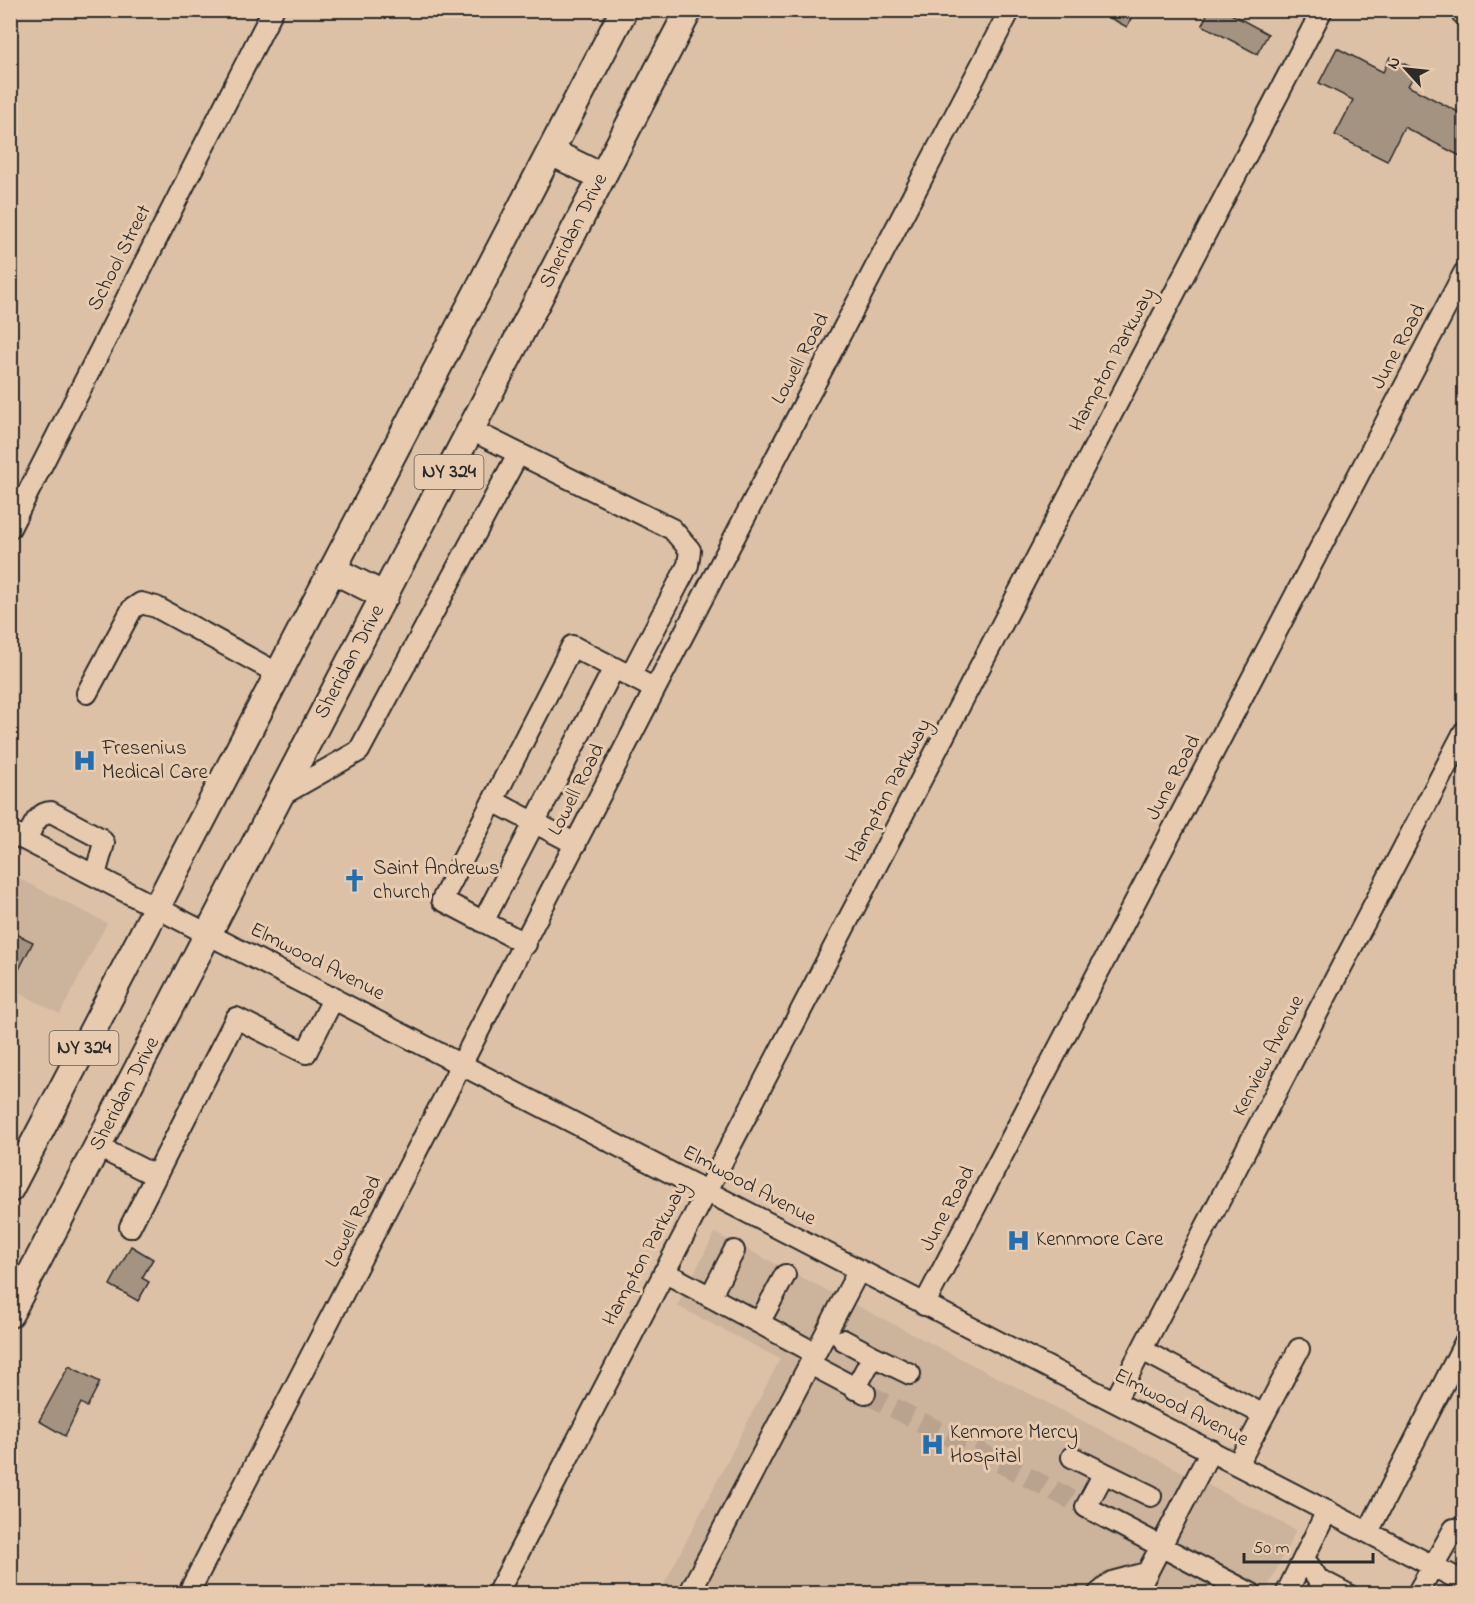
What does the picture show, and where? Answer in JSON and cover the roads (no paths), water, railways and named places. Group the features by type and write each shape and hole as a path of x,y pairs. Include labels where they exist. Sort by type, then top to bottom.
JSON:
{"main road":[{"name":"NY 324","path":"10,1189 624,10"},
{"name":"Sheridan Drive","path":"10,1314 689,10"},
{"path":"551,152 602,177"},
{"path":"333,570 385,596"}],"street":[{"name":"School Street","path":"10,528 273,10"},
{"name":"Lowell Road","path":"188,1593 526,944 655,689 1011,10"},
{"name":"Hampton Parkway","path":"496,1593 1322,10"},
{"name":"June Road","path":"924,1305 1464,273"},
{"path":"471,430 672,529 690,550 688,565 622,672 534,823 483,922"},
{"path":"280,796 359,751 518,454"},
{"path":"87,693 132,609 141,603 156,607 279,674"},
{"path":"526,944 442,900 572,646 655,689"},
{"name":"Kenview Avenue","path":"1115,1401 1464,732"},
{"path":"493,801 576,844"},
{"path":"18,836 44,812 51,812 104,843 95,875"},
{"name":"Elmwood Avenue","path":"18,836 334,997 924,1305 1211,1450 1464,1582"},
{"path":"130,1227 236,1018 306,1053 334,997"},
{"path":"98,1147 156,1176"},
{"path":"710,1297 734,1251"},
{"path":"689,1593 859,1270"},
{"path":"664,1272 759,1323 861,1391 873,1356"},
{"path":"759,1323 785,1275"},
{"path":"843,1340 910,1374"},
{"path":"1368,1532 1464,1344"},
{"path":"1238,1464 1299,1349"},
{"path":"1142,1350 1264,1415"},
{"path":"1136,1593 1211,1450"},
{"path":"1072,1457 1151,1496"},
{"path":"1104,1473 1079,1504 1252,1593"},
{"path":"1286,1593 1328,1511"},
{"path":"1417,1593 1461,1526"},
{"path":"1304,1558 1315,1586 1347,1593"},
{"path":"1098,1593 1112,1582 1146,1574"}],"tunnel":[{"path":"867,1394 1072,1500"}],"place":[{"name":"Fresenius Medical Care","path":"84,761"},
{"name":"Saint Andrews church","path":"355,881"},
{"name":"Kennmore Care","path":"1018,1240"},
{"name":"Kenmore Mercy Hospital","path":"932,1445"}]}
